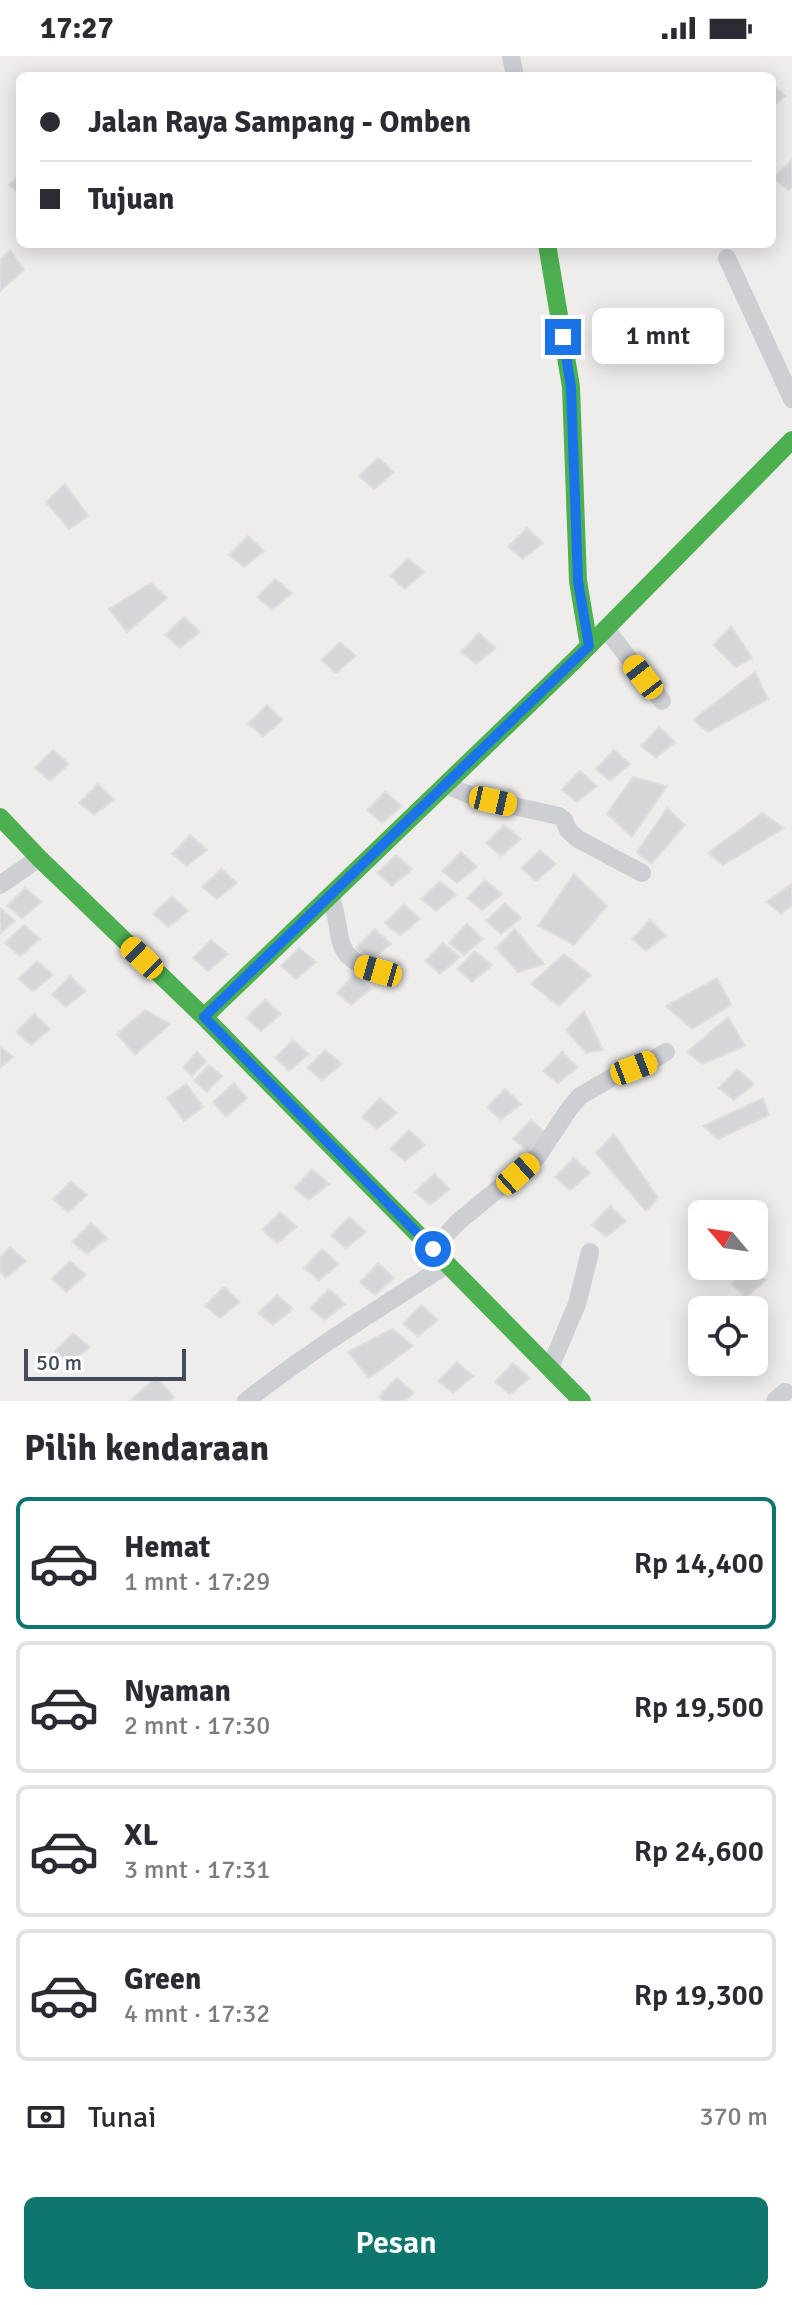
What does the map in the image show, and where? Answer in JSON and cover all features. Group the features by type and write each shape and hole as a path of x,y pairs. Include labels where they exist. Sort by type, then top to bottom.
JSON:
{"street":[{"path":"548,248 571,387 578,581 589,646"},
{"path":"727,258 792,399"},
{"path":"204,1017 589,646 792,440"},
{"path":"606,629 662,701"},
{"path":"446,785 477,798 559,816 578,839 642,873"},
{"path":"0,817 204,1017 582,1401"},
{"path":"0,885 39,858"},
{"path":"330,896 337,912 342,946 348,956 359,966 378,971"},
{"path":"433,1249 458,1222 537,1157 580,1096 666,1052"},
{"path":"550,1368 577,1304 590,1252"},
{"path":"246,1401 353,1325 448,1264"}],"building":[{"path":"776,88 785,96 776,104"},
{"path":"792,160 792,187 788,190 776,180 776,175"},
{"path":"16,178 16,191 9,185"},
{"path":"10,250 24,270 0,291 0,260"},
{"path":"378,458 394,472 374,489 359,476"},
{"path":"65,484 88,516 69,529 46,502"},
{"path":"527,528 543,543 523,559 508,547"},
{"path":"248,536 264,551 244,567 229,555"},
{"path":"408,558 424,572 405,589 390,576"},
{"path":"275,579 292,593 272,610 257,597"},
{"path":"151,583 167,598 127,632 109,609"},
{"path":"184,617 200,632 180,648 165,635"},
{"path":"731,626 752,658 736,667 713,645"},
{"path":"479,633 496,648 476,664 461,652"},
{"path":"340,642 356,656 336,673 321,660"},
{"path":"755,672 768,699 708,732 693,720"},
{"path":"267,705 283,720 263,736 248,724"},
{"path":"659,727 675,742 656,758 641,746"},
{"path":"53,750 69,764 50,781 35,768"},
{"path":"614,750 630,764 610,781 596,769"},
{"path":"580,771 597,786 577,802 562,790"},
{"path":"633,777 667,786 632,837 607,814"},
{"path":"98,784 114,799 94,815 79,803"},
{"path":"385,792 402,806 382,823 367,810"},
{"path":"667,808 685,825 651,864 637,852"},
{"path":"762,813 784,828 723,865 708,853"},
{"path":"504,825 521,839 501,856 486,843"},
{"path":"190,835 207,850 187,866 172,854"},
{"path":"540,850 556,864 536,881 521,868"},
{"path":"461,852 477,867 457,883 442,871"},
{"path":"396,855 412,869 392,886 377,873"},
{"path":"221,869 237,883 217,899 202,887"},
{"path":"574,874 607,906 574,945 538,926"},
{"path":"485,880 502,894 482,910 467,898"},
{"path":"440,881 456,895 436,911 421,899"},
{"path":"792,884 792,905 781,914 766,902"},
{"path":"25,888 42,902 22,918 7,906"},
{"path":"172,896 188,911 168,927 153,914"},
{"path":"505,903 521,918 501,934 486,921"},
{"path":"404,904 420,919 400,935 385,923"},
{"path":"0,908 15,921 0,934"},
{"path":"650,920 666,935 646,951 632,939"},
{"path":"467,924 483,939 464,955 449,943"},
{"path":"24,925 40,939 20,956 5,943"},
{"path":"375,929 391,944 371,960 356,948"},
{"path":"515,929 544,964 518,972 496,948"},
{"path":"211,940 228,954 208,971 193,958"},
{"path":"443,943 460,957 440,974 425,961"},
{"path":"299,948 316,962 296,979 281,966"},
{"path":"475,951 492,965 472,982 457,969"},
{"path":"564,954 591,975 559,1006 531,984"},
{"path":"37,961 53,975 33,991 18,979"},
{"path":"355,974 371,989 351,1005 337,993"},
{"path":"70,976 86,991 66,1007 52,995"},
{"path":"717,978 731,1005 692,1029 666,1006"},
{"path":"265,1000 281,1014 261,1031 246,1018"},
{"path":"145,1010 170,1024 135,1055 117,1034"},
{"path":"584,1011 603,1050 586,1053 566,1030"},
{"path":"34,1014 50,1029 31,1045 16,1032"},
{"path":"728,1017 745,1046 702,1064 687,1052"},
{"path":"293,1040 309,1054 289,1071 275,1058"},
{"path":"0,1046 13,1057 0,1068"},
{"path":"325,1050 342,1064 322,1080 307,1068"},
{"path":"197,1052 206,1061 192,1076 183,1067"},
{"path":"562,1052 578,1067 558,1083 543,1071"},
{"path":"209,1065 222,1076 207,1092 194,1081"},
{"path":"737,1069 754,1084 734,1100 719,1088"},
{"path":"234,1083 247,1098 226,1117 213,1102"},
{"path":"186,1084 203,1107 184,1121 167,1098"},
{"path":"505,1089 521,1104 501,1120 487,1107"},
{"path":"380,1098 397,1113 377,1129 362,1117"},
{"path":"763,1098 769,1115 718,1139 703,1126"},
{"path":"531,1120 548,1135 528,1151 513,1139"},
{"path":"409,1130 425,1145 405,1161 390,1149"},
{"path":"614,1134 658,1198 646,1211 596,1153"},
{"path":"574,1158 590,1173 570,1190 555,1177"},
{"path":"312,1169 329,1184 309,1200 294,1188"},
{"path":"434,1174 450,1189 430,1205 415,1192"},
{"path":"71,1181 87,1195 68,1212 53,1199"},
{"path":"610,1206 626,1221 606,1237 592,1225"},
{"path":"280,1212 297,1227 277,1243 262,1230"},
{"path":"349,1217 366,1232 346,1248 331,1236"},
{"path":"91,1223 107,1238 87,1254 72,1242"},
{"path":"10,1247 26,1261 6,1278 0,1272 0,1257"},
{"path":"322,1249 339,1264 319,1280 304,1268"},
{"path":"70,1261 86,1275 66,1292 52,1279"},
{"path":"378,1263 394,1278 375,1295 360,1282"},
{"path":"735,1280 766,1280 747,1296 731,1284"},
{"path":"224,1287 240,1302 220,1318 205,1306"},
{"path":"329,1289 345,1304 325,1320 310,1308"},
{"path":"277,1295 293,1309 273,1325 258,1313"},
{"path":"421,1305 438,1320 418,1336 403,1324"},
{"path":"392,1329 413,1346 369,1378 348,1352"},
{"path":"73,1333 90,1347 70,1364 55,1351"},
{"path":"457,1362 473,1376 453,1393 438,1381"},
{"path":"513,1363 530,1378 510,1394 495,1382"},
{"path":"156,1377 174,1397 170,1401 130,1401"},
{"path":"397,1378 414,1393 404,1401 384,1401 379,1397"}],"traffic: fast":[{"path":"548,248 571,387 578,581 589,646"},
{"path":"204,1017 575,660 792,440"},
{"path":"0,817 204,1017 582,1401"}],"route":[{"path":"433,1249 204,1017 589,646 578,581 571,387 563,337"}]}
